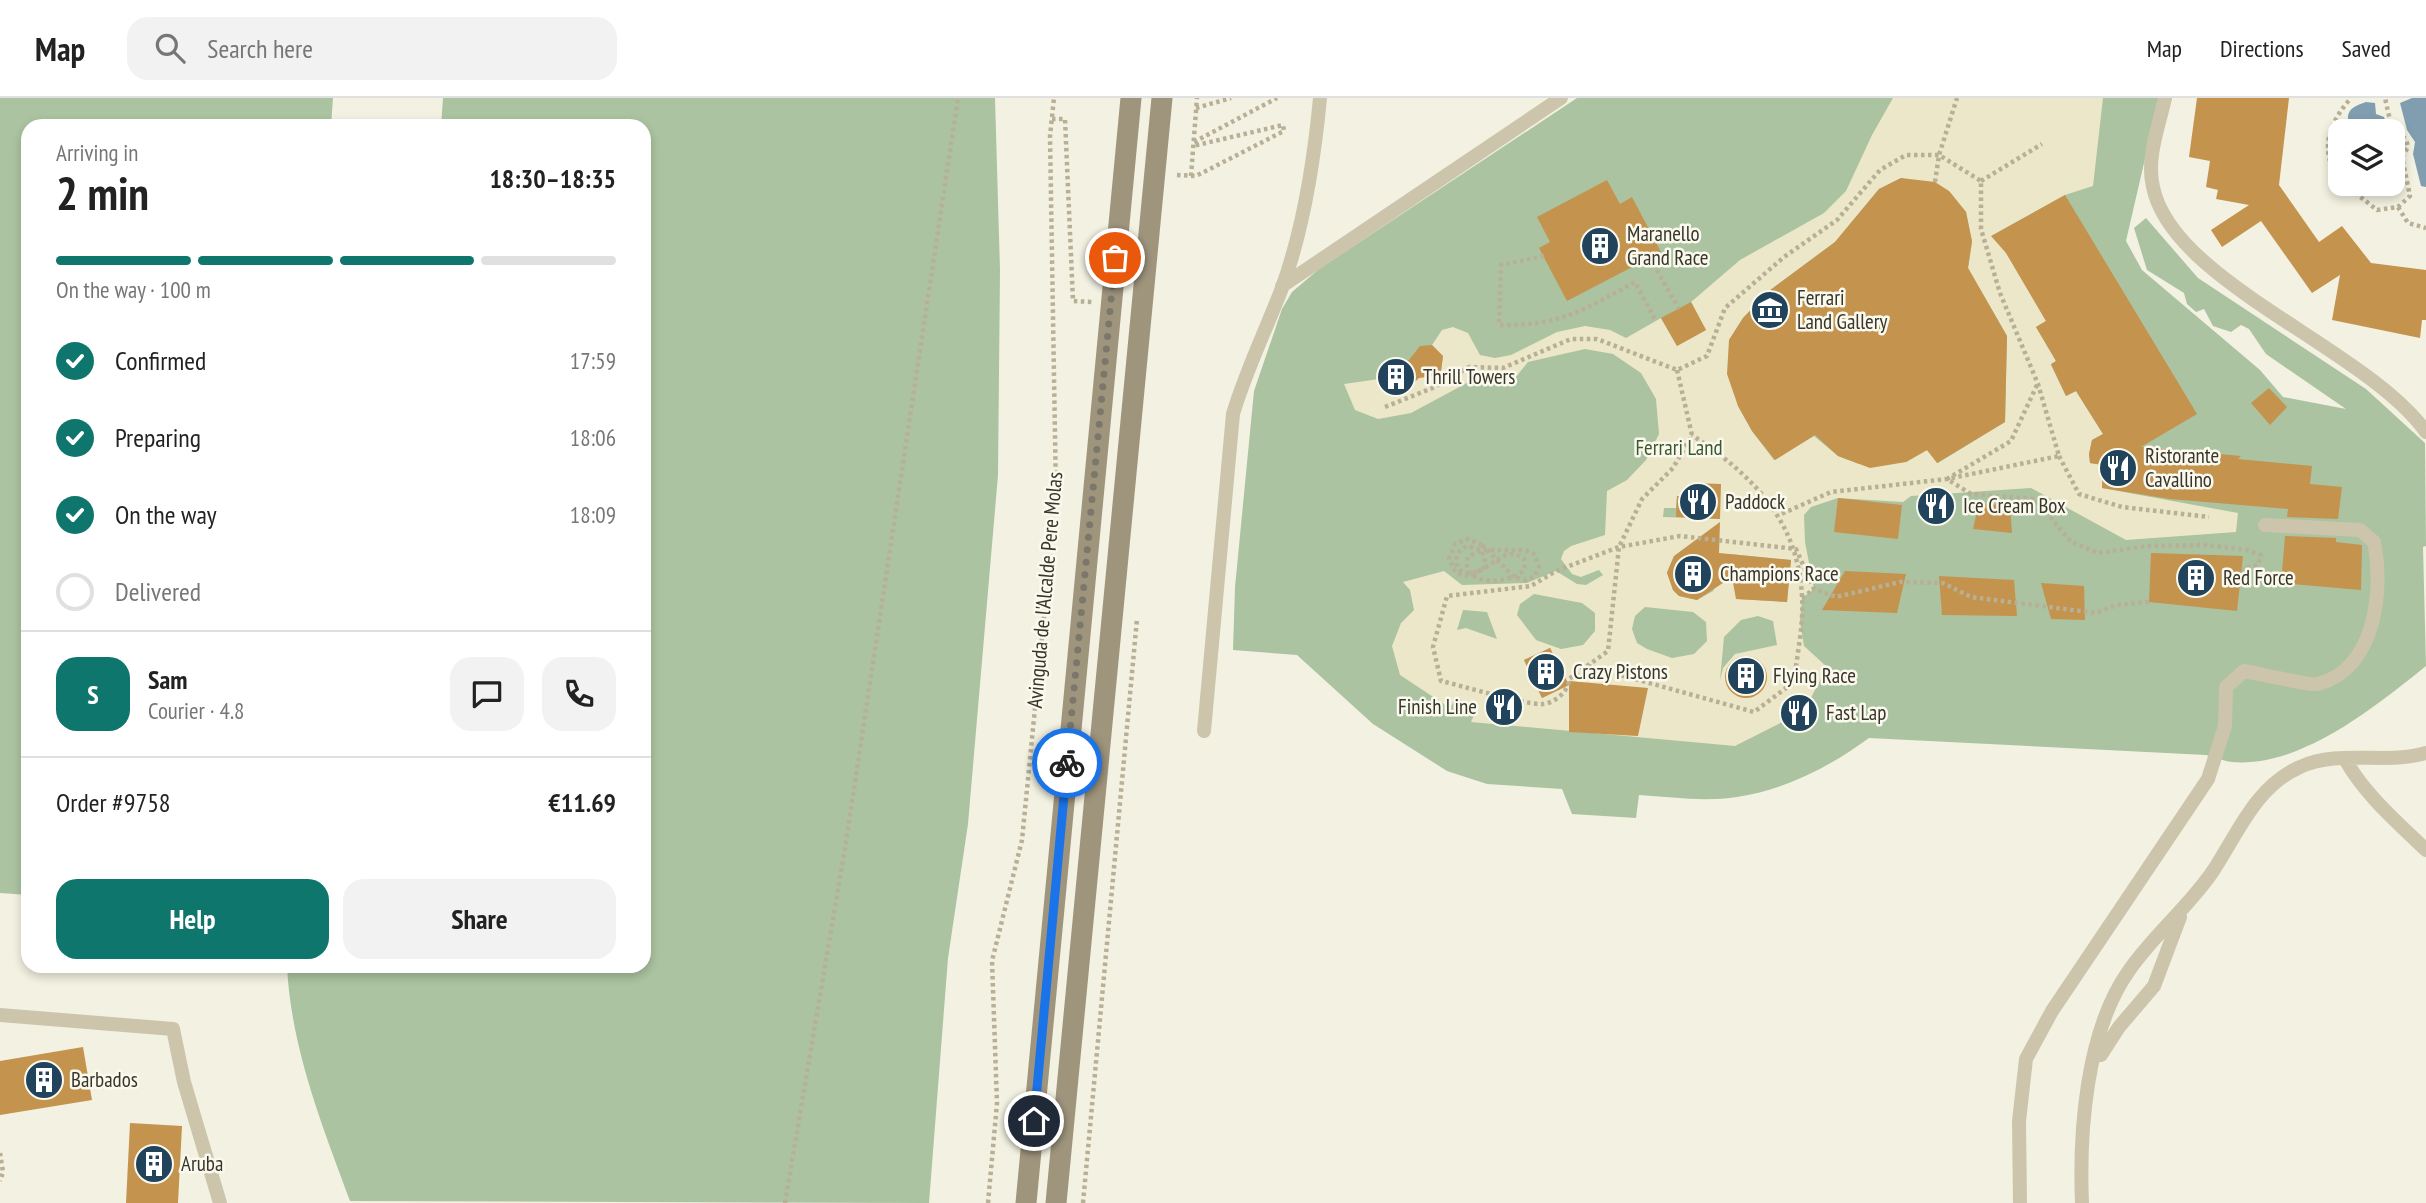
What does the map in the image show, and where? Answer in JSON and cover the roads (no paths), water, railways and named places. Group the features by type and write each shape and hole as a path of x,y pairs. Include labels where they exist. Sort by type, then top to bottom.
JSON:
{"street":[{"name":"Avinguda de l'Alcalde Pere Molas","path":"1026,1203 1131,98"},
{"path":"1056,1203 1162,98"}],"lane":[{"path":"1204,731 1233,414 1245,372 1282,286 1314,169 1320,98"},
{"path":"1282,286 1561,98"},
{"path":"2165,98 2151,157 2152,187 2163,215 2215,273 2330,347 2415,417 2426,432"},
{"path":"2020,1203 2019,1121 2026,1059 2052,1012 2208,779 2225,726 2226,687 2244,671 2315,685 2348,670 2364,647 2379,591 2374,542 2360,530 2265,525"},
{"path":"2082,1203 2082,1138 2092,1076 2102,1031 2126,975 2211,873 2262,794 2300,767 2345,759 2426,753"},
{"path":"2345,759 2352,772 2426,850"},
{"path":"2092,1076 2107,1042 2154,986 2184,908"},
{"path":"0,1015 173,1029 220,1201"}],"water":[{"path":"2412,98 2426,98 2426,187 2421,186 2413,154 2415,142 2407,130 2400,103"},
{"path":"2366,102 2375,103 2376,114 2385,119 2348,119 2349,112"}],"place":[{"name":"Maranello Grand Race","path":"1600,246"},
{"name":"Ferrari Land Gallery","path":"1770,310"},
{"name":"Thrill Towers","path":"1396,377"},
{"name":"Ristorante Cavallino","path":"2118,468"},
{"name":"Paddock","path":"1698,502"},
{"name":"Ice Cream Box","path":"1936,506"},
{"name":"Champions Race","path":"1693,574"},
{"name":"Red Force","path":"2196,578"},
{"name":"Crazy Pistons","path":"1546,672"},
{"name":"Flying Race","path":"1746,676"},
{"name":"Finish Line","path":"1504,707"},
{"name":"Fast Lap","path":"1799,713"},
{"name":"Barbados","path":"44,1080"},
{"name":"Aruba","path":"154,1164"}],"park label":[{"name":"Ferrari Land","path":"1679,448"}]}
